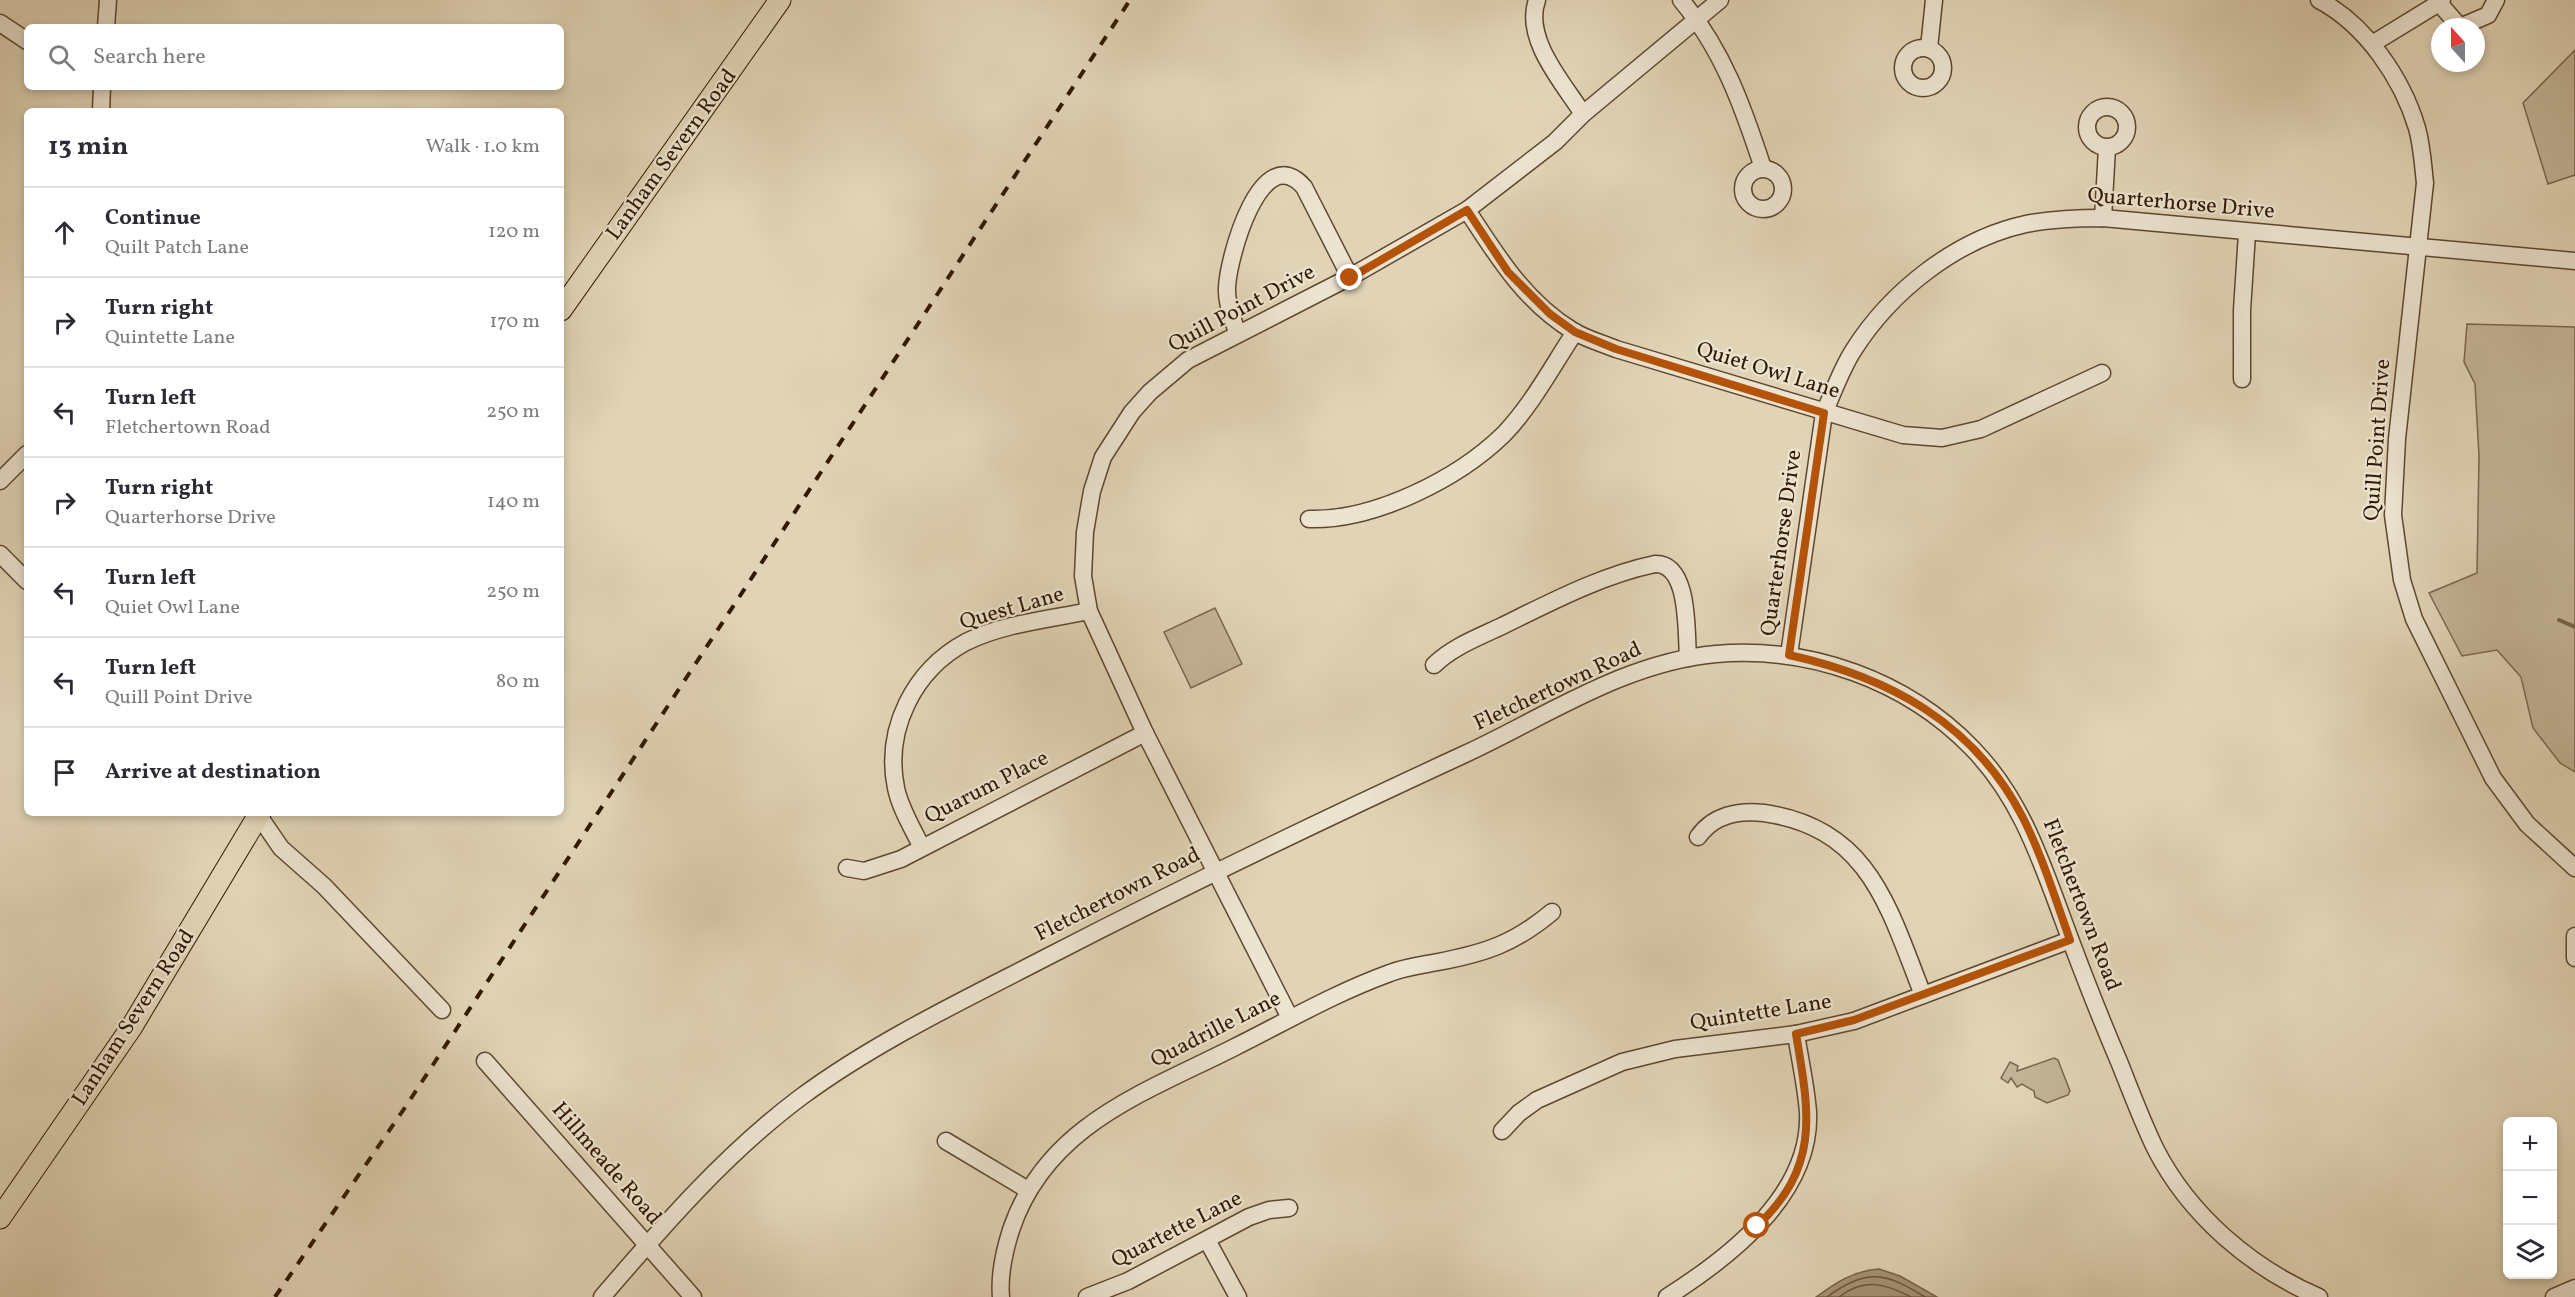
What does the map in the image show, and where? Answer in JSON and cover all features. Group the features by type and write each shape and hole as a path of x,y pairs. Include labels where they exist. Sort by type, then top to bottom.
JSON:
{"main road":[{"name":"Lanham Severn Road","path":"564,306 780,0"},
{"name":"Lanham Severn Road","path":"0,1218 131,1028 258,816"}],"street":[{"path":"106,24 108,0"},
{"path":"1537,0 1535,17 1540,43 1583,114"},
{"path":"1681,0 1696,18 1734,85 1763,168"},
{"name":"Quill Point Drive","path":"1290,1018 1213,871 1145,733 1089,611 1083,576 1085,532 1097,472 1112,440 1132,412 1170,373 1188,360 1237,333 1350,278 1467,210 1555,142 1583,114 1720,0"},
{"path":"1929,48 1934,0"},
{"path":"2373,44 2441,2 2460,27 2488,15 2496,0"},
{"name":"Quill Point Drive","path":"2323,1 2373,44 2395,79 2418,130 2424,183 2394,483 2394,536 2402,580 2414,619 2493,778 2527,824 2575,867"},
{"path":"0,23 24,39"},
{"path":"101,108 102,90"},
{"path":"2103,218 2107,148"},
{"path":"1237,333 1227,290 1230,259 1261,188 1272,177 1296,178 1304,187 1350,278"},
{"name":"Quiet Owl Lane","path":"1467,210 1508,272 1550,314 1575,332 1616,349 1903,435 1942,438 1980,429 2102,373"},
{"name":"Quarterhorse Drive","path":"1789,655 1824,413 1852,353 1875,320 1907,288 1943,260 1982,240 2024,225 2067,218 2103,218 2247,233 2575,261"},
{"path":"2242,379 2241,310 2247,233"},
{"path":"1309,519 1340,518 1396,500 1445,477 1482,453 1514,422 1575,332"},
{"path":"0,481 24,457"},
{"path":"0,554 24,578"},
{"path":"1434,665 1451,651 1542,607 1618,575 1655,564 1665,564 1672,568 1681,586 1688,658"},
{"name":"Quest Lane","path":"921,846 896,788 894,754 898,725 904,709 923,676 952,650 980,636 1089,611"},
{"name":"Fletchertown Road","path":"602,1297 702,1185 737,1151 802,1096 854,1062 952,1006 1213,871 1496,740 1602,687 1635,673 1688,658 1756,652 1789,655 1851,671 1887,686 1937,717 1968,743 2001,783 2022,817 2036,846 2070,940 2141,1116 2170,1174 2216,1229 2249,1257 2280,1278 2319,1297"},
{"name":"Quarum Place","path":"847,868 864,872 878,868 1145,733"},
{"path":"1698,837 1705,826 1716,819 1743,812 1796,819 1827,835 1860,862 1877,885 1923,995"},
{"path":"260,816 281,848 324,886 442,1010"},
{"name":"Quadrille Lane","path":"1001,1297 1000,1286 1008,1240 1028,1190 1054,1154 1097,1119 1322,1000 1393,972 1494,949 1529,931 1552,912"},
{"path":"2575,936 2575,958"},
{"name":"Quintette Lane","path":"1502,1131 1519,1113 1537,1100 1622,1062 1675,1049 1796,1034 1854,1020 2070,940"},
{"path":"1667,1297 1703,1272 1757,1226 1772,1212 1792,1182 1803,1150 1808,1113 1796,1034"},
{"name":"Hillmeade Road","path":"485,1061 693,1297"},
{"path":"946,1140 1028,1190"},
{"name":"Quartette Lane","path":"1087,1297 1128,1281 1249,1217 1269,1210 1289,1208"},
{"path":"1207,1240 1238,1297"},
{"path":"2554,1297 2575,1288"}],"shaded area":[{"path":"2575,50 2575,175 2548,184 2523,103"},
{"path":"2467,324 2575,327 2575,772 2560,763 2533,728 2521,677 2497,650 2462,656 2429,593 2477,573 2479,456 2475,384 2464,362"},
{"path":"1215,608 1242,664 1191,688 1164,632"},
{"path":"2054,1058 2058,1060 2070,1091 2068,1095 2047,1103 2035,1097 2034,1091 2022,1084 2017,1087 2011,1078 2008,1083 2001,1078 2010,1062 2018,1066 2017,1071"}],"water":[{"path":"1879,1269 1900,1276 1937,1297 1816,1297 1846,1278 1861,1272"}],"waterway":[{"path":"2559,620 2575,627"}],"railway":[{"path":"275,1297 406,1106 1130,0"}],"route":[{"path":"1350,278 1467,210 1508,272 1528,295 1575,332 1616,349 1824,413 1789,655 1821,662 1868,677 1908,698 1937,717 1968,743 1991,769 2012,799 2036,846 2070,940 1854,1020 1796,1034 1808,1113 1803,1150 1792,1182 1772,1212 1757,1226"}]}
